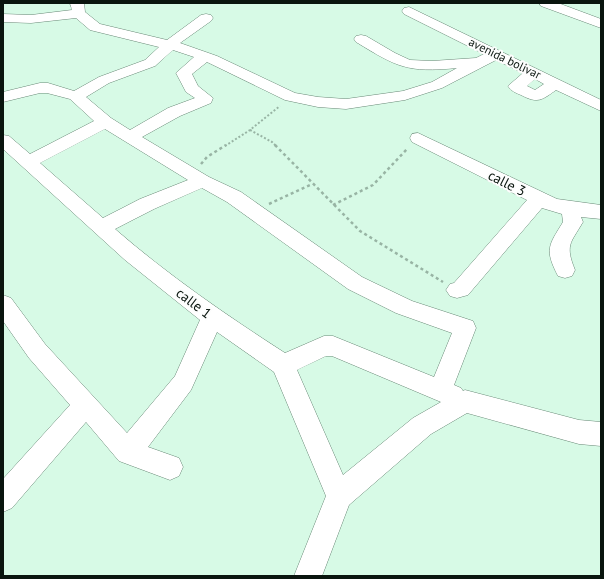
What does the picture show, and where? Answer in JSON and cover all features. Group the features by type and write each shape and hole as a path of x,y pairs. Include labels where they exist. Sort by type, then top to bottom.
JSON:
{"street":[{"path":"546,3 601,24"},
{"path":"3,11 12,19 53,17 78,8 94,27 169,44 205,56 291,97 346,104 394,97 437,85 495,54"},
{"name":"avenida bolivar","path":"409,11 601,106"},
{"path":"76,96 104,80 148,64 169,44 206,18"},
{"path":"360,39 407,64 452,64 482,61"},
{"path":"130,136 174,112 205,100 206,98 192,88 184,73 205,56"},
{"path":"534,72 516,86 534,96 537,96 555,83"},
{"path":"3,97 40,88 53,89 76,96 105,122 203,181 234,197 348,278 369,291 404,307 465,328 440,390"},
{"path":"29,162 105,122"},
{"name":"calle 3","path":"418,138 552,205 570,209 601,212"},
{"name":"calle 1","path":"3,140 132,255 212,317 283,365"},
{"path":"101,228 147,204 203,181"},
{"path":"457,290 461,289 539,199"},
{"path":"566,270 560,259 558,247 560,239 572,222 570,209"},
{"path":"3,304 37,351 128,452 170,467"},
{"path":"128,452 182,384 212,317"},
{"path":"339,496 283,365 324,346 329,346 360,357 465,401 579,432 601,434"},
{"path":"308,576 339,496 422,426 465,401"},
{"path":"3,499 86,404"}],"path":[{"path":"203,181 200,168 202,160 250,130 291,97"},
{"path":"250,130 272,142 360,231 457,290"},
{"path":"333,205 374,185 416,138 418,138"},
{"path":"253,211 312,184"}]}
